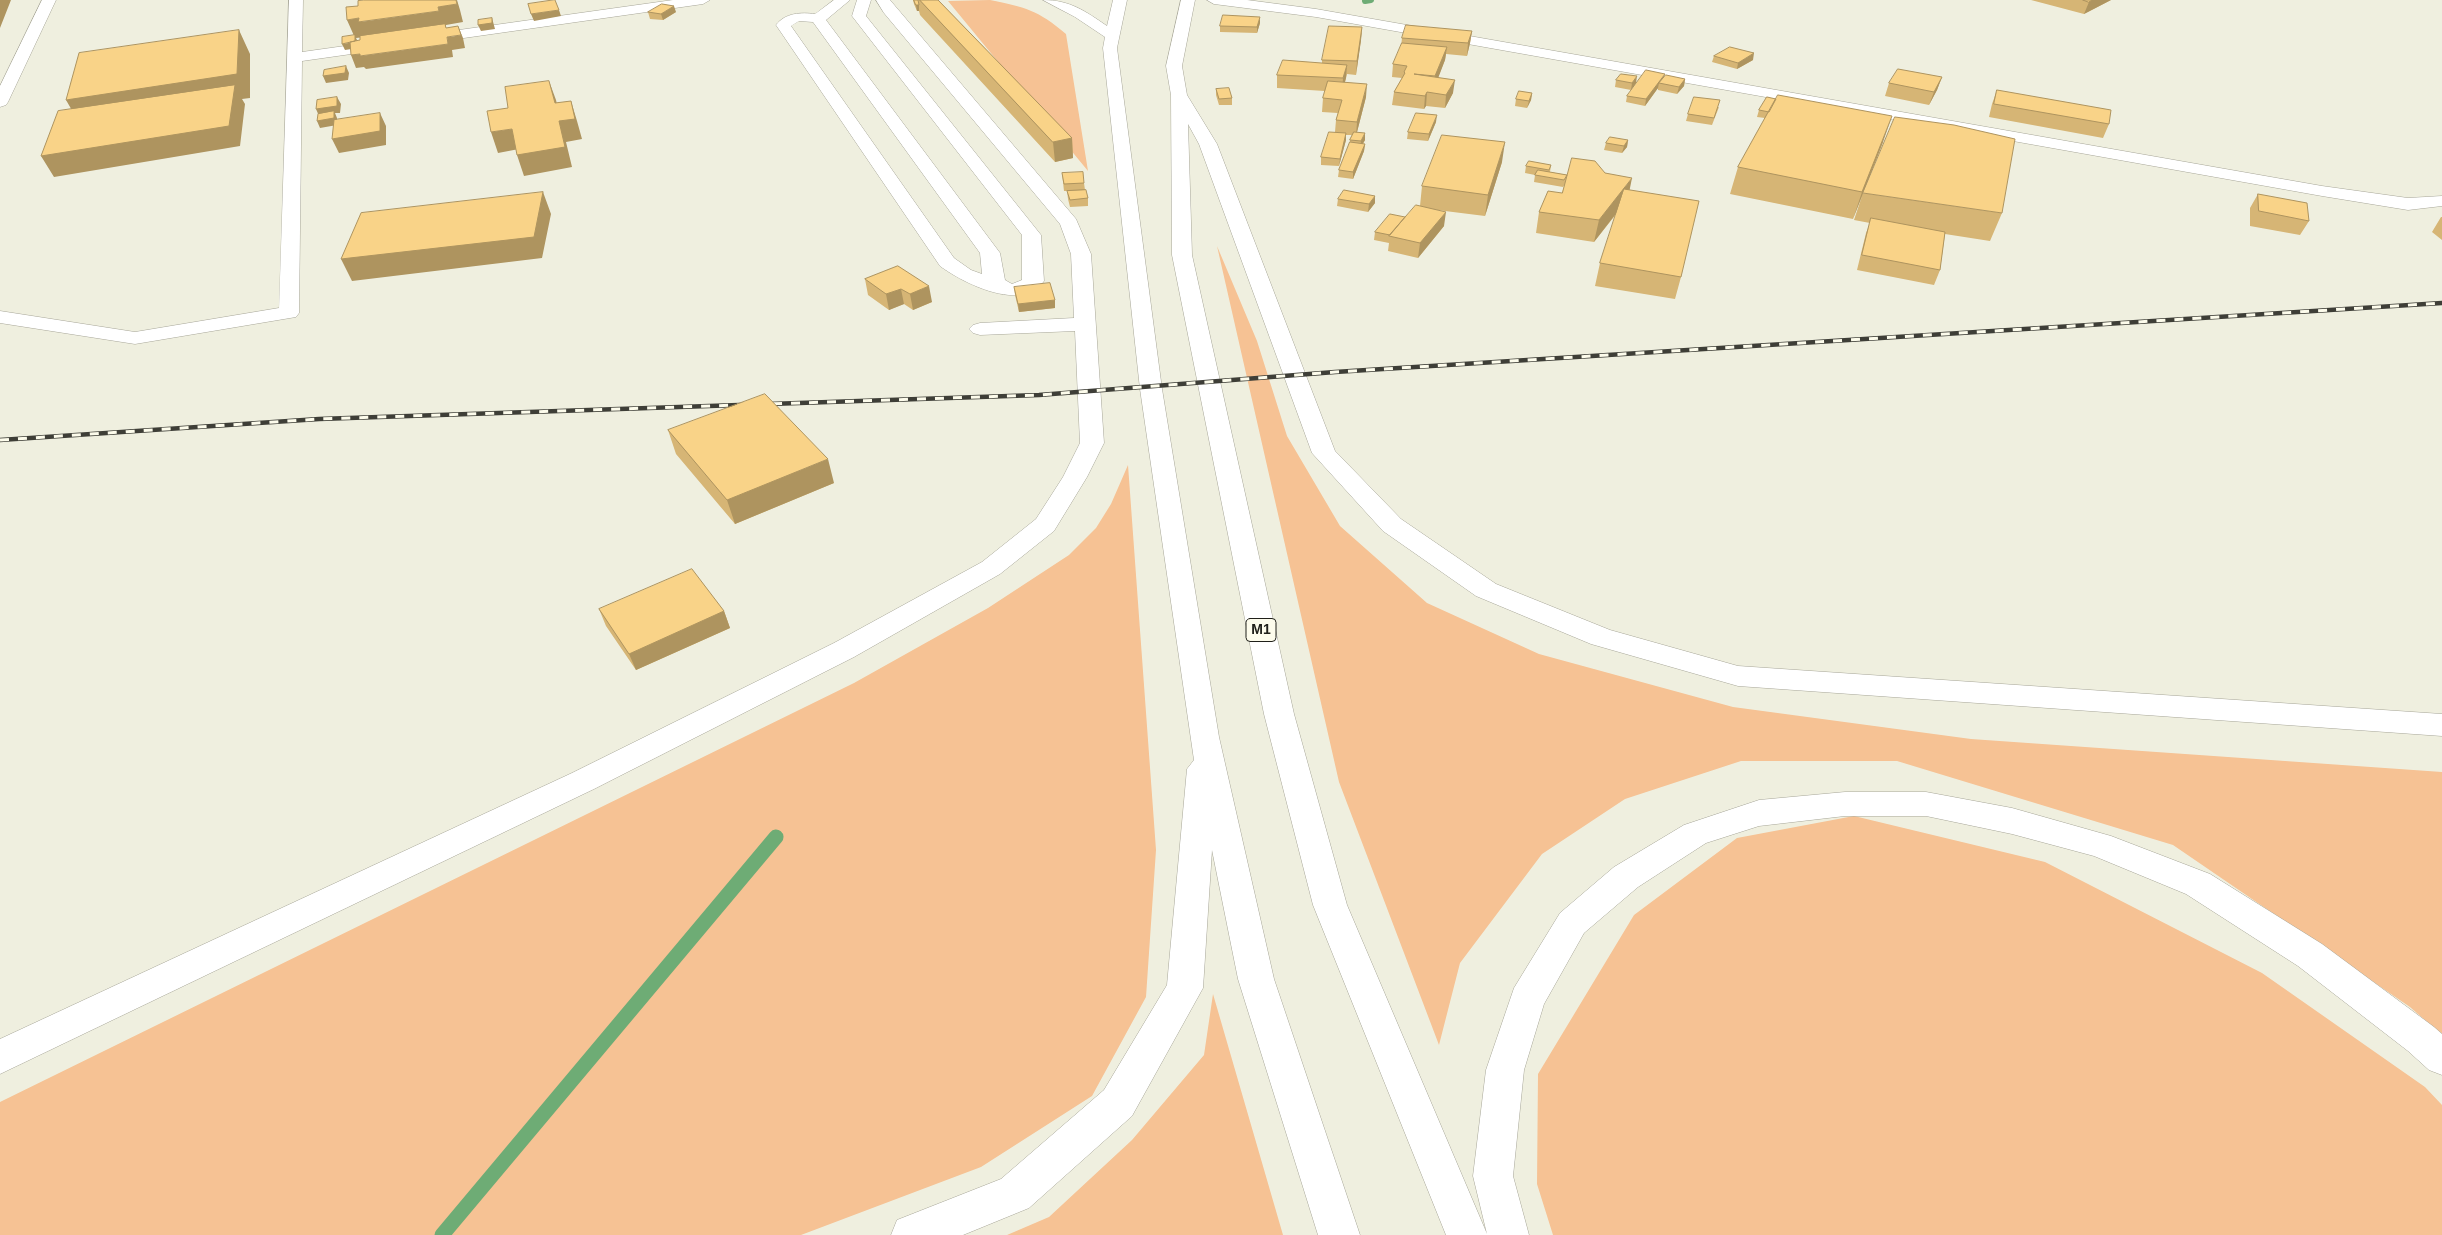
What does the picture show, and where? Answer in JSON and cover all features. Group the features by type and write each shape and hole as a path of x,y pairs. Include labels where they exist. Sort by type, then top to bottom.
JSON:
{"main road":[{"path":"0,102 49,0"},
{"path":"0,317 135,338 289,313 293,58 296,0"},
{"path":"293,58 704,0"},
{"path":"818,19 843,0"},
{"path":"864,0 859,16 1031,236 1034,280 1025,288 1012,290 999,286 964,274 947,262 783,25 790,18 806,16 818,19 990,253 994,279 999,286"},
{"path":"0,1057 583,781 844,650 991,568 1045,525 1075,477 1092,443 1081,254 1069,223 888,10 883,0"},
{"path":"1050,0 1080,14 1112,35"},
{"path":"1120,0 1110,48 1152,389 1204,737 1256,979 1339,1235"},
{"name":"M1","path":"1188,0 1174,66 1178,95 1182,255 1279,714 1330,905 1467,1235"},
{"path":"1214,0 1316,13 2322,191 2408,204 2442,201"},
{"path":"1178,95 1208,144 1324,453 1392,524 1486,590 1601,637 1738,676 2442,725"},
{"path":"980,329 1085,324"},
{"path":"912,1235 1015,1194 1118,1103 1186,988 1204,737"},
{"path":"1508,1235 1493,1176 1505,1070 1527,999 1532,990 1572,923 1626,876 1695,834 1759,813 1845,804 1926,804 2012,821 2100,845 2198,884 2310,954 2421,1039 2442,1058"}],"shaded area":[{"path":"990,0 1031,11 1066,34 1088,171 948,1"},
{"path":"1217,246 1257,341 1287,436 1340,526 1427,603 1539,654 1733,707 1971,739 2442,772 2442,1035 2410,1007 2173,845 1897,761 1741,761 1625,799 1542,854 1460,963 1439,1045 1339,782"},
{"path":"1128,465 1156,850 1146,997 1092,1096 981,1167 801,1235 0,1235 0,1102 854,683 988,608 1069,555 1096,528 1111,504"},
{"path":"1854,816 2045,862 2262,973 2425,1087 2442,1105 2442,1235 1553,1235 1537,1184 1538,1074 1634,915 1737,838"},
{"path":"1213,994 1283,1235 1007,1235 1049,1217 1132,1140 1204,1055"}],"building":[{"path":"456,0 457,4 438,7 439,11 358,22 359,18 347,20 346,7 358,6 358,1"},
{"path":"555,0 559,10 531,14 528,4"},
{"path":"914,0 918,0 919,5 916,5"},
{"path":"920,0 938,0 1072,138 1053,142"},
{"path":"662,4 674,6 661,14 648,12"},
{"path":"1223,15 1260,17 1257,27 1220,26"},
{"path":"492,18 492,23 478,25 478,20"},
{"path":"445,24 446,28 458,26 461,35 447,37 448,44 360,56 360,54 351,55 350,42 360,40 360,36"},
{"path":"1406,25 1472,31 1468,43 1402,38"},
{"path":"1329,26 1362,27 1357,61 1322,60"},
{"path":"239,30 237,74 66,100 79,53"},
{"path":"355,35 355,41 342,44 342,37"},
{"path":"1402,43 1447,47 1435,76 1414,74 1455,80 1446,95 1427,92 1425,96 1394,92 1407,66 1393,64"},
{"path":"1730,47 1754,53 1738,63 1714,56"},
{"path":"1283,60 1347,65 1343,78 1277,75"},
{"path":"346,66 345,73 323,76 324,70"},
{"path":"1898,69 1942,77 1934,92 1889,83"},
{"path":"1646,70 1665,74 1646,99 1627,96"},
{"path":"1621,74 1637,76 1632,83 1616,80"},
{"path":"1666,75 1685,79 1679,87 1659,83"},
{"path":"549,81 555,103 571,101 575,119 559,121 565,147 517,155 512,129 491,132 487,111 508,108 505,87"},
{"path":"1328,81 1367,84 1357,122 1336,120 1342,100 1323,98"},
{"path":"235,85 229,126 41,156 58,111"},
{"path":"1229,88 1232,98 1219,99 1216,89"},
{"path":"1997,90 2111,110 2109,124 1994,104"},
{"path":"1519,91 1532,93 1529,101 1516,99"},
{"path":"1778,95 1892,116 1862,192 1738,167"},
{"path":"337,97 337,106 316,109 317,100"},
{"path":"1694,97 1720,100 1714,118 1688,114"},
{"path":"1767,97 1776,99 1769,112 1759,110"},
{"path":"334,111 334,118 317,121 318,114"},
{"path":"380,113 380,131 332,139 334,120"},
{"path":"1416,113 1437,115 1429,134 1408,132"},
{"path":"1895,117 1954,125 2015,139 2002,213 1863,193"},
{"path":"1329,132 1346,133 1340,159 1321,157"},
{"path":"1354,132 1365,133 1361,141 1350,140"},
{"path":"1442,135 1505,142 1488,195 1422,186"},
{"path":"1610,137 1628,140 1624,146 1606,143"},
{"path":"1350,142 1365,144 1353,172 1339,170"},
{"path":"1572,158 1595,161 1605,173 1632,178 1599,220 1539,212 1548,191 1562,193"},
{"path":"1529,161 1551,165 1549,170 1526,166"},
{"path":"1538,170 1567,175 1564,180 1535,175"},
{"path":"1083,172 1084,183 1064,184 1062,173"},
{"path":"1624,189 1699,201 1681,277 1600,263"},
{"path":"1086,190 1088,198 1070,200 1067,191"},
{"path":"1344,190 1375,196 1369,204 1338,199"},
{"path":"543,192 534,237 341,259 361,213"},
{"path":"2258,194 2307,203 2309,221 2259,211"},
{"path":"1416,205 1446,212 1420,243 1389,236"},
{"path":"1390,214 1405,217 1390,235 1375,232"},
{"path":"1871,218 1945,232 1940,270 1862,255"},
{"path":"898,266 929,286 910,294 901,289 886,294 865,279"},
{"path":"1050,283 1055,300 1018,304 1014,287"},
{"path":"765,394 828,459 727,500 668,430"},
{"path":"692,569 724,611 629,654 599,609"}],"waterway":[{"path":"1365,1 1371,0"},
{"path":"442,1235 776,837"}],"railway":[{"path":"0,440 319,419 1039,395 1335,372 2442,303"}]}
